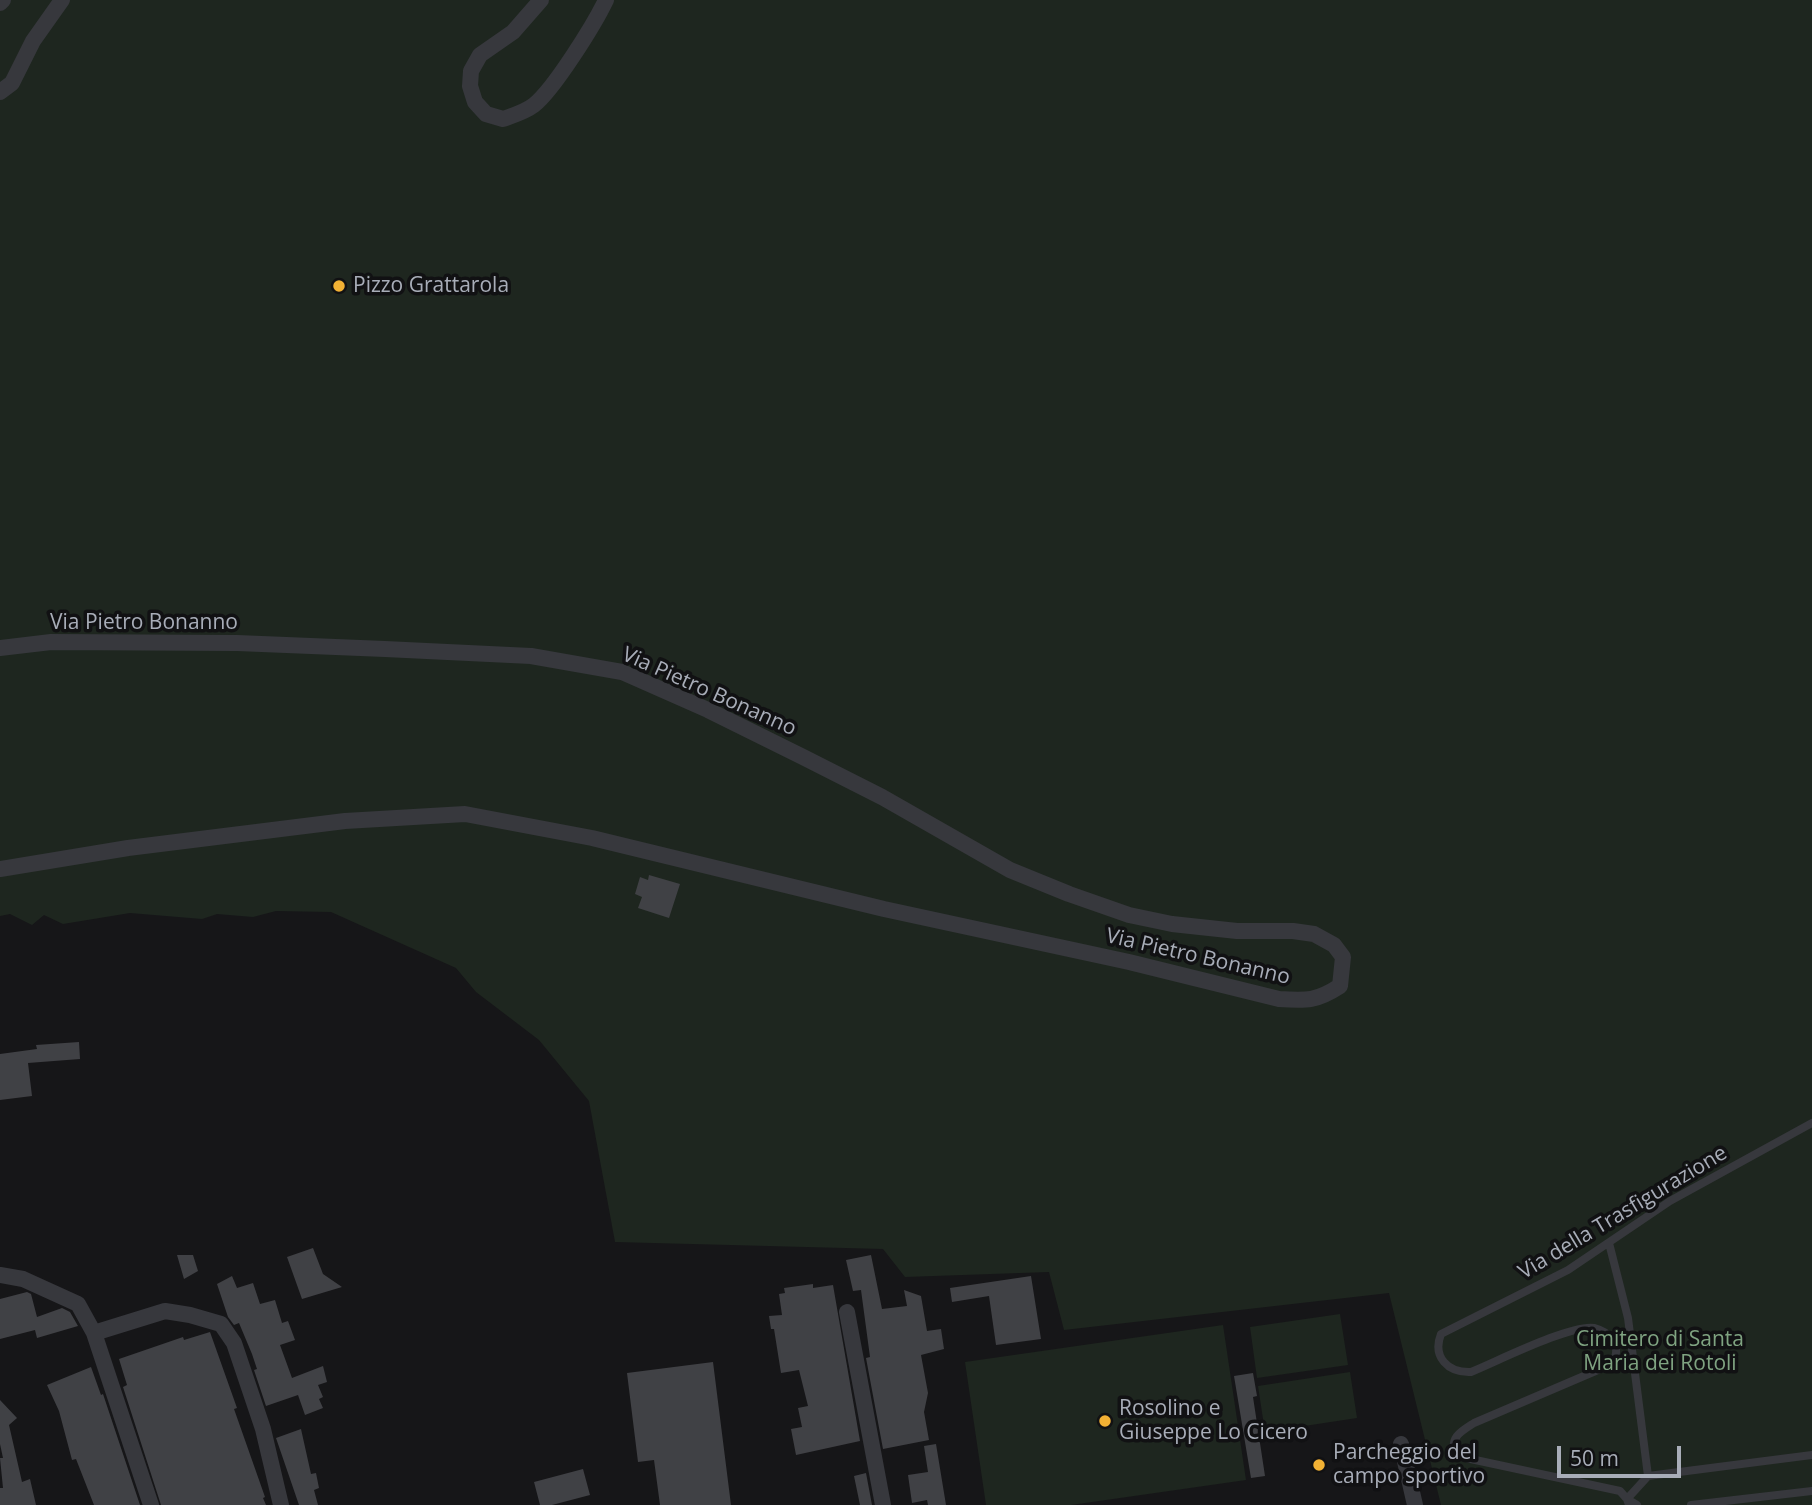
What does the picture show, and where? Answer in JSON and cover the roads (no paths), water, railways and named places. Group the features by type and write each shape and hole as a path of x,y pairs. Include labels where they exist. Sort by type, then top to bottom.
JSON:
{"street":[{"path":"0,92 12,83 33,41 62,0"},
{"path":"541,0 513,32 480,55 471,71 470,86 475,102 486,114 503,119 535,104 551,86 606,0"},
{"name":"Via Pietro Bonanno","path":"0,648 51,642 237,643 371,648 531,656 622,672 708,710 882,797 1010,870 1129,915 1172,924 1237,931 1293,931 1314,934 1334,945 1343,957 1343,972 1340,986 1325,996 1304,1001 1279,999 1129,962 884,909 605,841 465,814 293,828 128,848 0,869"},
{"path":"0,1275 23,1279 79,1304 94,1333 151,1505"},
{"path":"94,1333 165,1311 220,1324 234,1343 263,1429 281,1505"},
{"path":"847,1312 883,1505"},
{"path":"1401,1444 1415,1505"}],"lane":[{"name":"Via della Trasfigurazione","path":"1628,1502 1620,1491 1466,1458 1455,1454 1452,1445 1456,1434 1474,1423 1612,1364 1617,1356 1615,1344 1608,1333 1592,1328 1573,1330 1471,1372 1457,1373 1449,1368 1442,1358 1437,1343 1441,1334 1568,1270 1670,1201 1812,1124"},
{"path":"1609,1242 1628,1318 1648,1476 1628,1502 1637,1505"},
{"path":"1648,1476 1812,1455"},
{"path":"1691,1505 1812,1491"}],"place":[{"name":"Pizzo Grattarola","path":"339,286"},
{"name":"Rosolino e Giuseppe Lo Cicero","path":"1105,1421"},
{"name":"Parcheggio del campo sportivo","path":"1319,1465"}],"park label":[{"name":"Cimitero di Santa Maria dei Rotoli","path":"1660,1352"}]}
